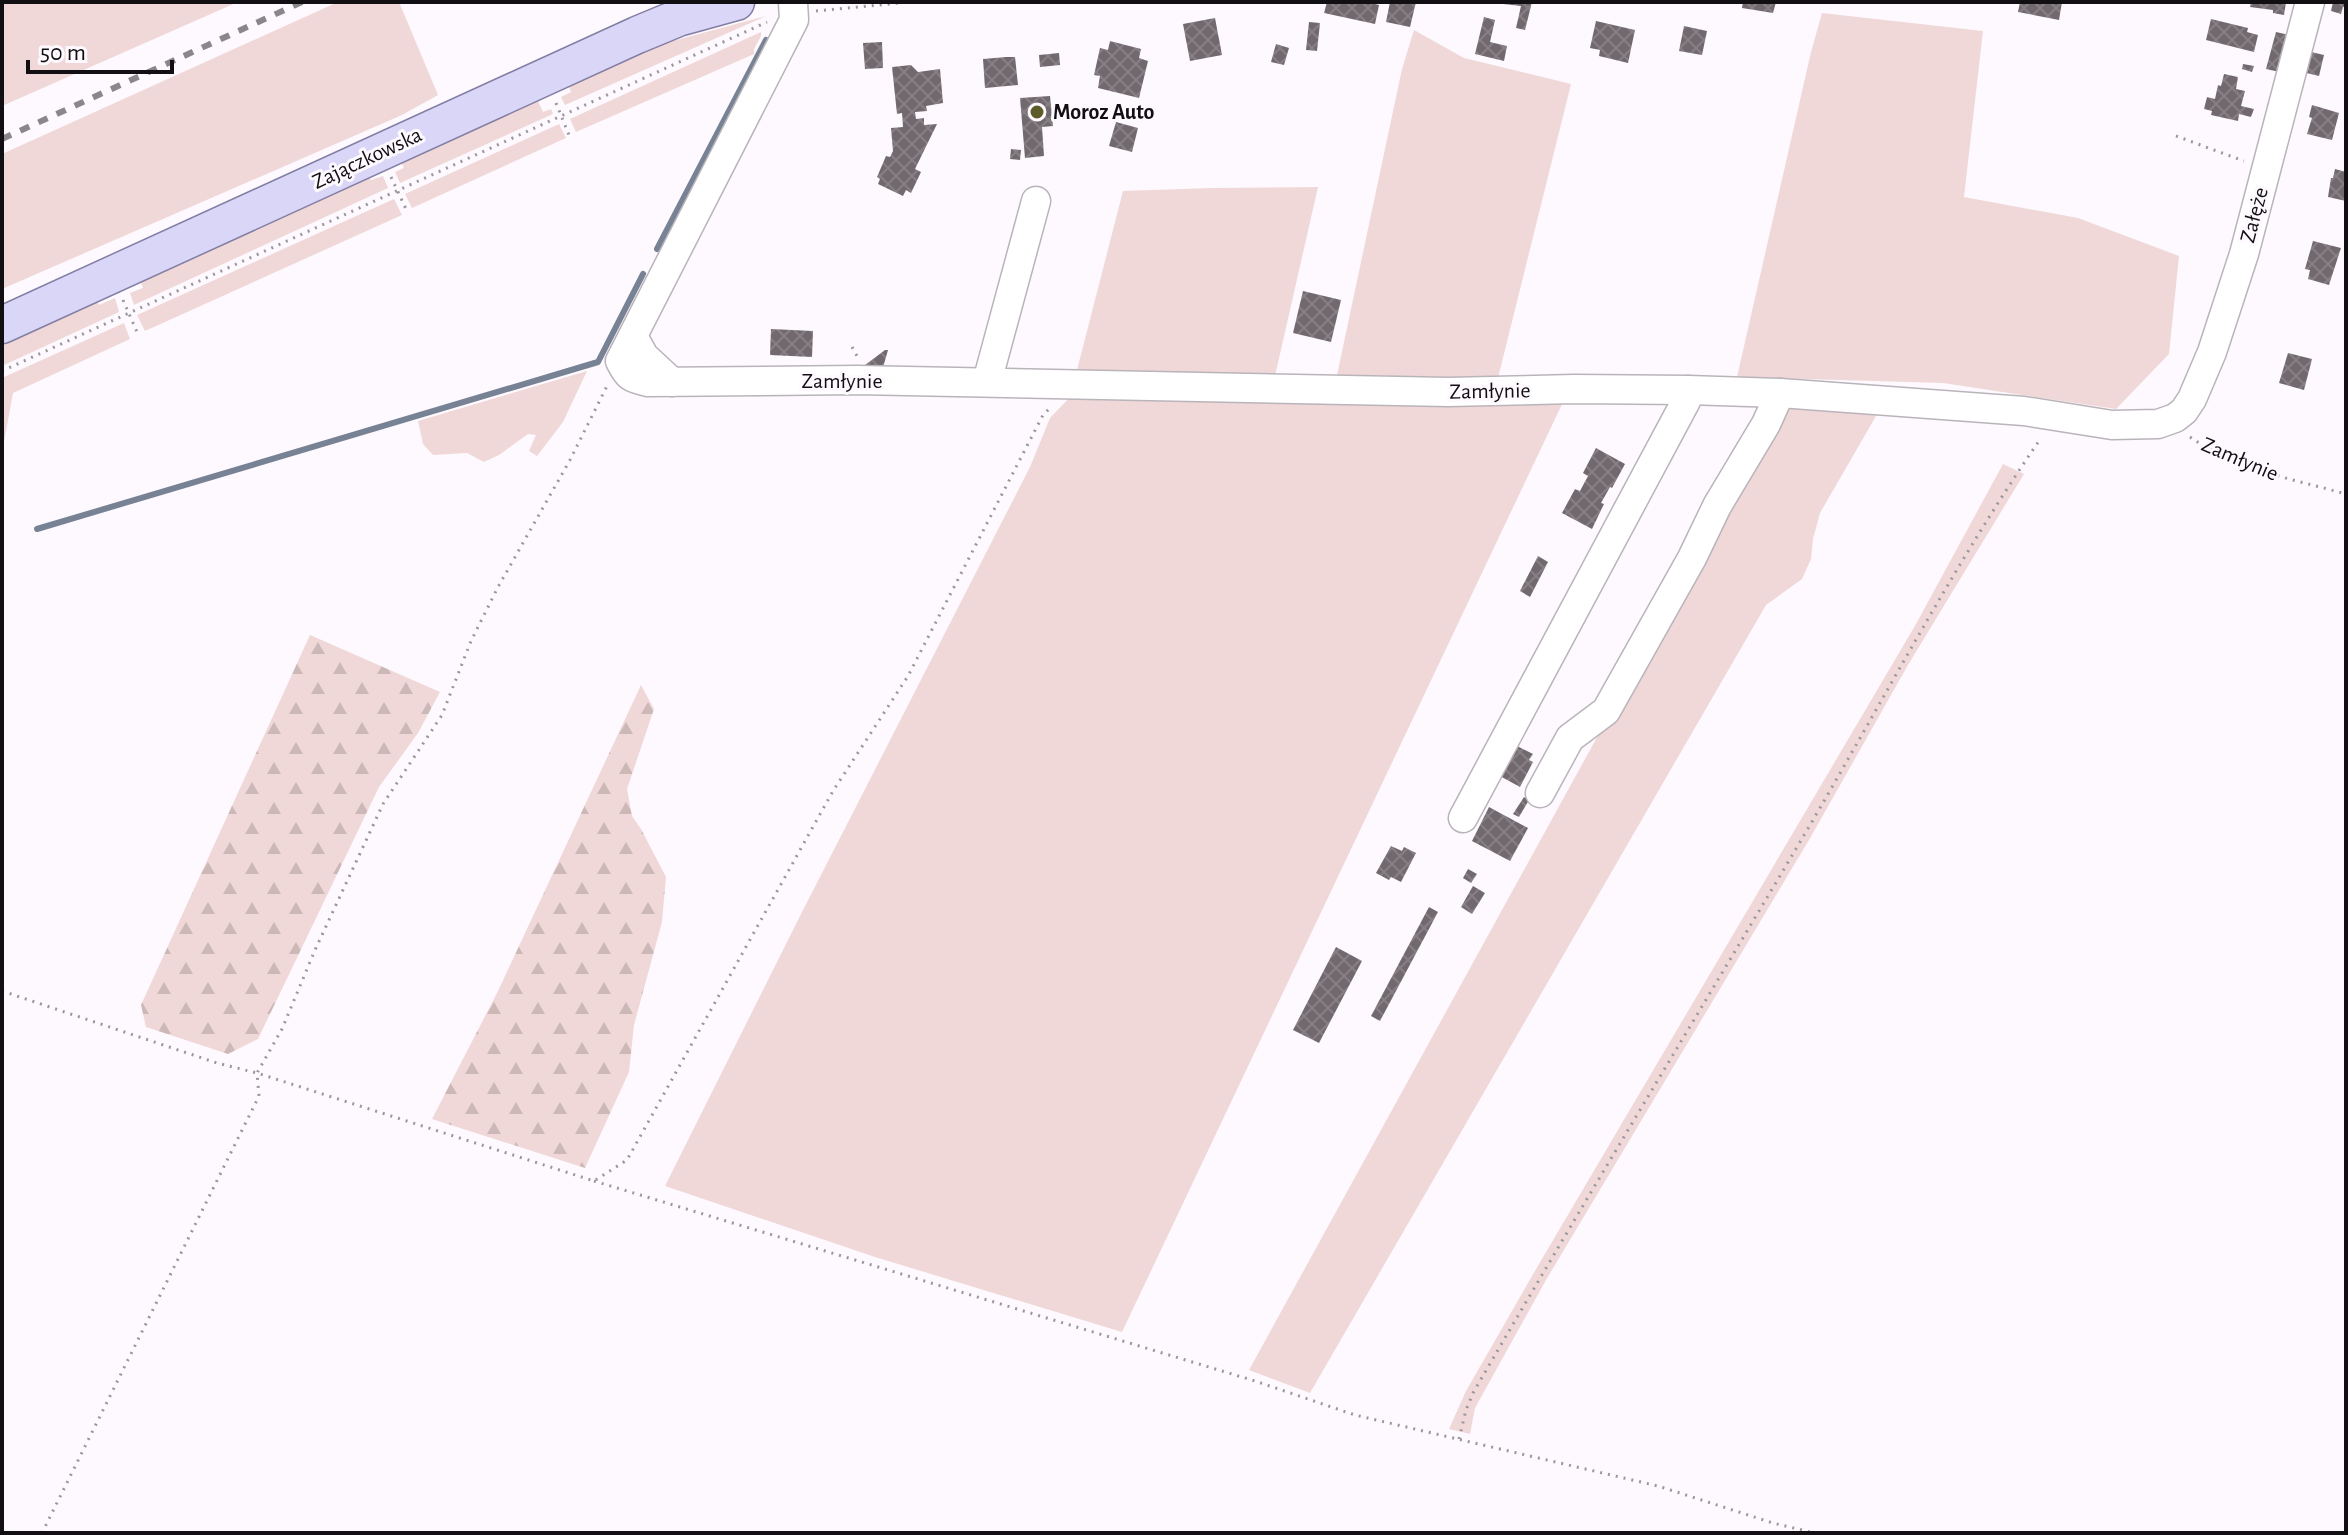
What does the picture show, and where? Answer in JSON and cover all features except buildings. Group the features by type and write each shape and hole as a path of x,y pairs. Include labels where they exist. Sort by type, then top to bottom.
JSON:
{"main road":[{"name":"Zajączkowska","path":"2,325 678,18 736,2"}],"street":[{"name":"Załęże","path":"2175,418 2192,399 2217,340 2240,266 2310,2"},
{"path":"620,361 800,7"},
{"path":"987,382 1036,201"},
{"path":"633,336 644,356 672,382"},
{"name":"Zamłynie","path":"620,361 627,375 648,382 847,380 1448,392 1688,390 1780,393 2024,411 2131,426 2158,424 2175,418"},
{"path":"1463,818 1686,401 1688,390"},
{"path":"1540,793 1570,738 1606,711 1692,558 1717,506 1766,424 1780,393"}],"path":[{"path":"800,7 910,2"},
{"path":"2,371 771,21"},
{"path":"545,77 569,135"},
{"path":"2176,136 2266,169"},
{"path":"380,152 406,209"},
{"path":"112,274 137,332"},
{"path":"42,1533 259,1096 257,1073 282,1029 383,804 442,715 491,600 570,460 620,361"},
{"path":"594,1181 627,1160 833,791 908,676 1043,415 1072,385"},
{"path":"1459,1439 1473,1393 1530,1295 1989,516 2059,417"},
{"name":"Zamłynie","path":"2175,418 2190,437 2218,455 2252,468 2346,494"},
{"path":"2,991 217,1063 1255,1381 1355,1415 1658,1486 1814,1533"}],"green space":[{"path":"2,2 238,2 2,106"},
{"path":"338,2 399,2 438,95 402,115 2,289 2,154"},
{"path":"1822,13 1983,31 1964,197 2078,218 2179,256 2169,354 2116,409 1943,383 1737,377"},
{"path":"766,16 565,105 561,97 571,92 569,86 665,43"},
{"path":"1414,30 1464,58 1571,84 1498,378 1337,375 1402,69"},
{"path":"761,32 754,54 576,132 570,119"},
{"path":"537,99 543,112 551,109 553,114 400,183 395,172 404,168 400,160"},
{"path":"559,124 566,138 412,208 405,194"},
{"path":"368,175 371,180 383,176 388,188 134,305 130,293 143,288 140,280"},
{"path":"1318,187 1275,376 1076,374 1123,191"},
{"path":"394,199 402,215 145,331 137,315"},
{"path":"115,298 119,312 2,366 2,342 96,299 99,305"},
{"path":"124,323 130,339 13,393 2,453 2,378"},
{"path":"587,371 563,422 537,456 529,451 536,435 528,434 484,462 467,453 433,455 423,444 418,421"},
{"path":"1074,393 1564,400 1122,1332 875,1257 665,1186 1030,467 1050,418"},
{"path":"1783,399 1880,409 1820,513 1811,559 1802,579 1766,605 1310,1393 1249,1370"},
{"path":"2003,464 2024,474 1546,1280 1475,1408 1470,1434 1449,1429 1466,1391 1539,1264 1916,624"},
{"path":"310,635 440,692 418,733 379,787 258,1039 228,1054 146,1027 141,1005"},
{"path":"641,685 654,709 627,789 632,816 666,877 662,922 634,1025 629,1072 585,1168 432,1119 498,991"}],"waterway":[{"path":"657,249 766,40"},
{"path":"37,529 598,362 643,274"}],"railway":[{"path":"2,139 302,2"}],"place":[{"name":"Moroz Auto","path":"1037,112"}]}
